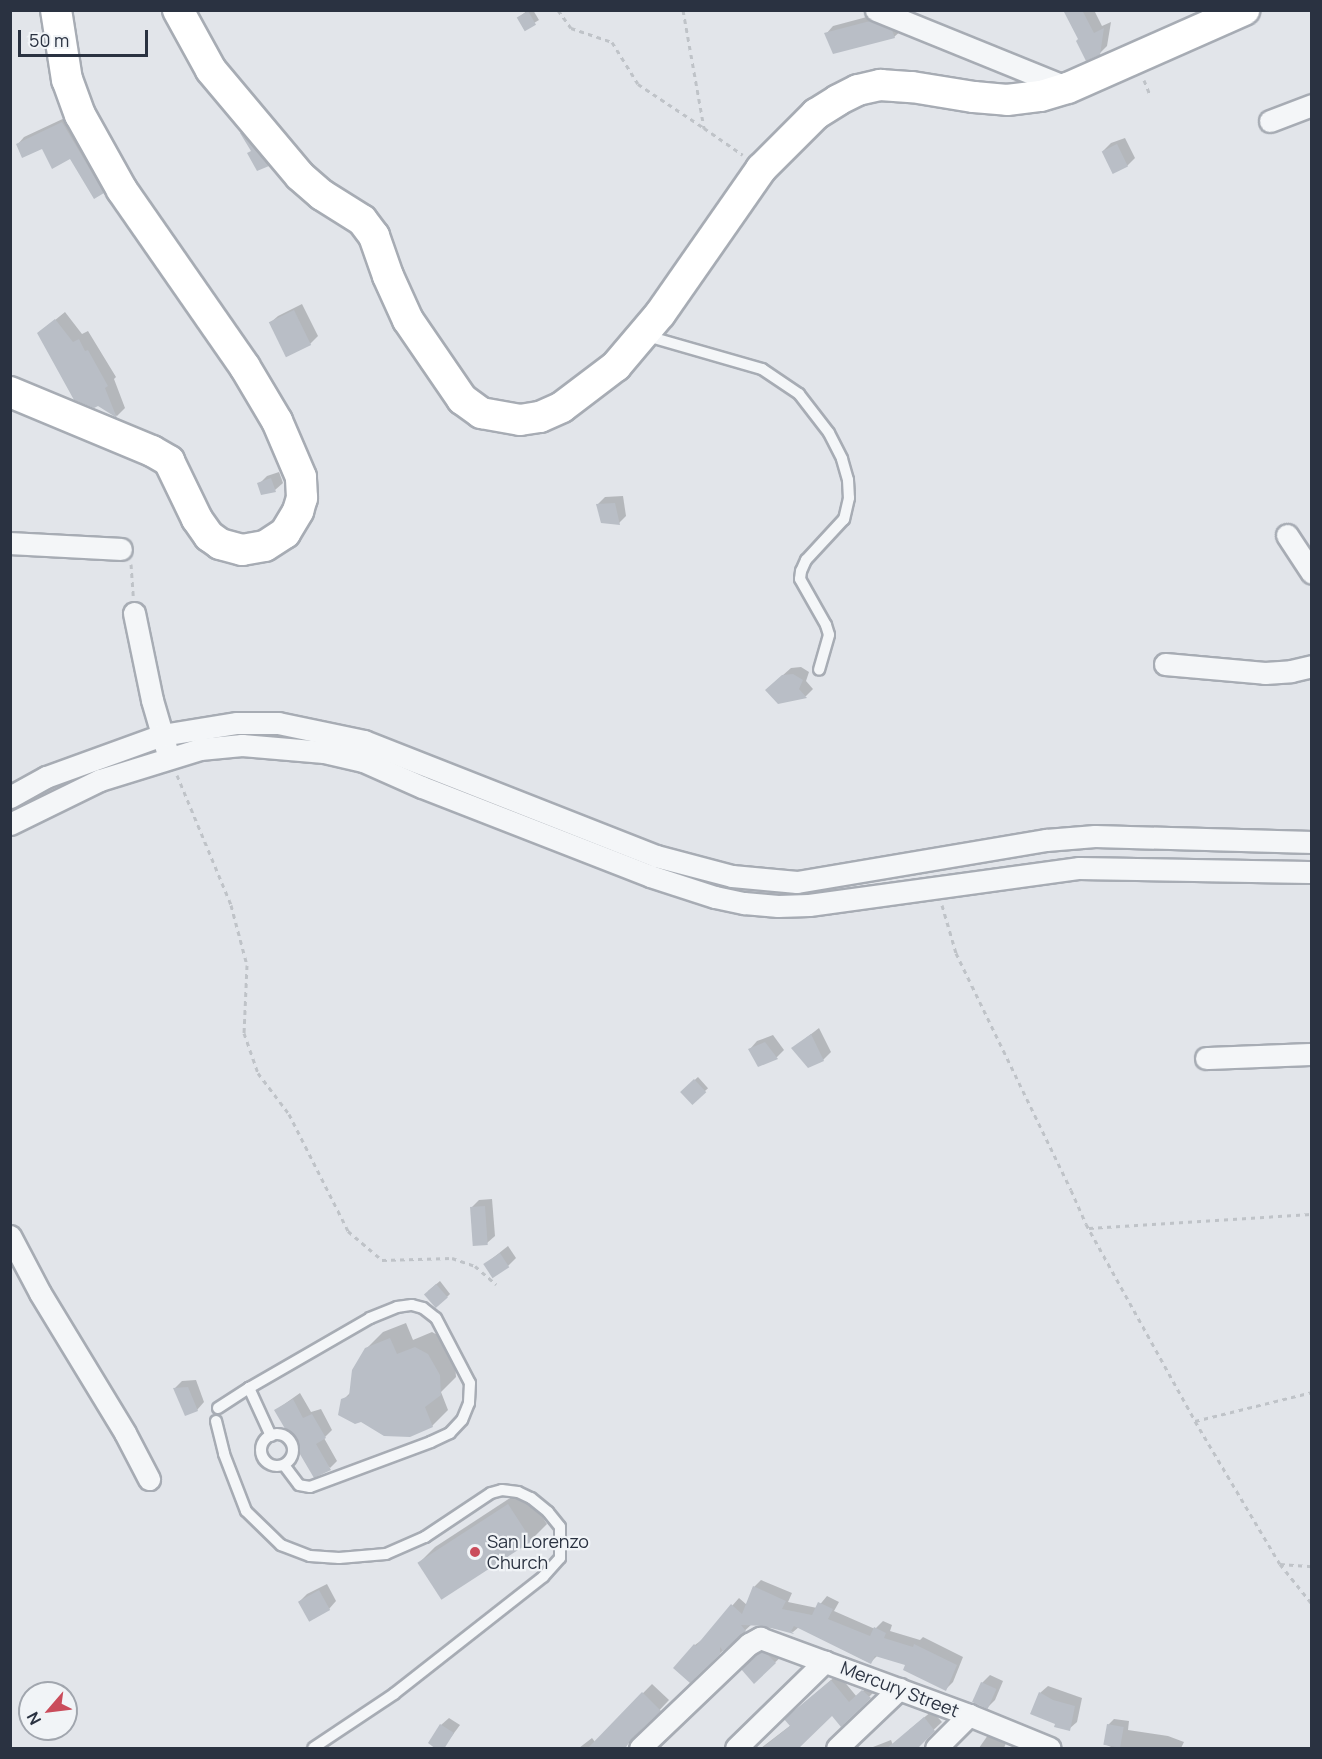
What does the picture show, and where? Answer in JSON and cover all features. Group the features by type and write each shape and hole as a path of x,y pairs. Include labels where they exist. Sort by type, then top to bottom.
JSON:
{"main road":[{"path":"10,392 152,451 169,461 197,519 209,536 220,544 242,550 265,546 285,533 298,512 302,498 301,477 277,421 244,367 122,189 80,115 67,80 56,10"},
{"path":"178,10 211,70 300,176 322,195 362,219 374,236 397,298 422,344 462,399 481,413 520,420 540,417 562,407 600,380 643,335 761,168 816,114 838,100 869,86 912,87 974,98 1006,100 1041,96 1068,88 1244,10"}],"street":[{"path":"876,10 1068,88"},
{"path":"1270,121 1311,105"},
{"path":"1287,535 1311,573"},
{"path":"10,543 121,549"},
{"path":"134,613 152,700 169,757"},
{"path":"1165,664 1265,673 1291,671 1311,666"},
{"path":"10,796 46,777 162,735 237,723 278,723 364,741 428,765 653,866 715,897 778,906 809,905 1079,868 1311,872"},
{"path":"10,824 100,780 200,749 242,745 324,752 363,761 422,787 653,866 797,882 1046,840 1095,836 1311,842"},
{"path":"422,787 428,765"},
{"path":"927,859 937,888"},
{"path":"1206,1058 1311,1054"},
{"path":"10,1236 40,1293 125,1433 149,1479"},
{"name":"Mercury Street","path":"640,1749 749,1644 760,1638 969,1715 1050,1749"},
{"path":"736,1749 825,1661"},
{"path":"837,1749 899,1689"},
{"path":"936,1749 969,1715"}],"lane":[{"path":"643,335 762,369 799,394 833,442 842,459 848,480 849,498 844,519 806,560 800,579 829,635 819,670"},
{"path":"218,1408 370,1318 397,1307 412,1305 423,1308 436,1318 470,1383 469,1403 462,1420 450,1433 309,1486 299,1485 284,1465"},
{"path":"249,1389 271,1436"},
{"path":"216,1421 224,1454 246,1511 281,1545 310,1556 339,1558 387,1554 425,1537 491,1493 502,1490 518,1492 531,1498 548,1512 560,1527 560,1558 543,1577 420,1675 313,1749"},
{"path":"271,1436 283,1436 292,1444 292,1456 284,1465 272,1465 263,1457 262,1445 271,1436"}],"path":[{"path":"558,10 571,28 612,42 638,84 761,168"},
{"path":"682,10 704,128"},
{"path":"121,549 129,557 132,569 134,613"},
{"path":"169,757 231,904 247,965 244,1033 258,1073 289,1113 348,1231 382,1260 452,1258 475,1266 496,1284"},
{"path":"937,888 956,953 1088,1228 1196,1421 1280,1564 1311,1604"},
{"path":"1088,1228 1311,1214"},
{"path":"1196,1421 1311,1392"},
{"path":"1280,1564 1311,1566"}],"building":[{"path":"1063,10 1082,10 1094,33 1104,28 1100,55 1086,61"},
{"path":"528,11 536,25 525,31 517,18"},
{"path":"870,21 892,30 895,38 833,54 824,33"},
{"path":"62,122 104,193 94,199 70,159 52,169 42,149 22,158 16,144"},
{"path":"240,133 269,166 257,171 247,153 251,151"},
{"path":"1117,144 1128,166 1113,174 1102,151"},
{"path":"294,310 311,345 286,357 269,322"},
{"path":"55,319 73,342 79,339 85,351 88,350 108,386 105,388 117,418 98,406 94,408 74,400 37,333"},
{"path":"271,478 276,492 261,495 257,483"},
{"path":"615,503 620,525 601,523 596,504"},
{"path":"793,674 803,680 799,689 807,698 778,704 765,690 782,675"},
{"path":"811,1034 824,1061 808,1068 791,1048"},
{"path":"765,1042 778,1059 758,1067 748,1049"},
{"path":"694,1079 706,1092 692,1105 680,1092"},
{"path":"485,1206 488,1245 473,1246 470,1207"},
{"path":"500,1253 509,1267 492,1278 483,1264"},
{"path":"436,1284 448,1298 436,1308 424,1294"},
{"path":"390,1338 397,1354 415,1347 428,1354 440,1375 441,1395 425,1407 433,1427 410,1437 384,1436 361,1422 355,1424 338,1415 341,1399 349,1396 352,1370 365,1348"},
{"path":"188,1387 198,1411 185,1416 173,1388"},
{"path":"293,1399 303,1418 312,1414 326,1438 316,1444 331,1470 314,1478 274,1410"},
{"name":"San Lorenzo Church","path":"508,1504 532,1541 441,1600 417,1563"},
{"path":"753,1586 786,1601 782,1609 812,1615 818,1602 833,1609 828,1619 870,1636 874,1627 886,1633 884,1638 913,1647 914,1644 957,1665 946,1691 903,1670 905,1665 875,1656 871,1664 794,1626 791,1631 794,1634 764,1626 741,1625 746,1631 723,1651 720,1647 720,1654 690,1683 673,1668 694,1644 696,1646 731,1604 742,1614"},
{"path":"319,1590 330,1610 309,1622 298,1602"},
{"path":"761,1652 776,1663 754,1684 741,1669"},
{"path":"831,1680 849,1702 862,1690 871,1698 841,1727 832,1716 798,1749 761,1749 790,1726 784,1719"},
{"path":"981,1682 997,1689 988,1709 972,1702"},
{"path":"642,1692 661,1711 631,1739 625,1749 587,1749"},
{"path":"1039,1692 1053,1700 1075,1706 1070,1731 1054,1727 1055,1724 1030,1714"},
{"path":"924,1717 935,1731 917,1749 886,1749"},
{"path":"440,1724 454,1733 444,1749 436,1749 428,1743"},
{"path":"1107,1724 1124,1727 1120,1748 1103,1745"}],"place":[{"name":"San Lorenzo Church","path":"475,1552"}]}
